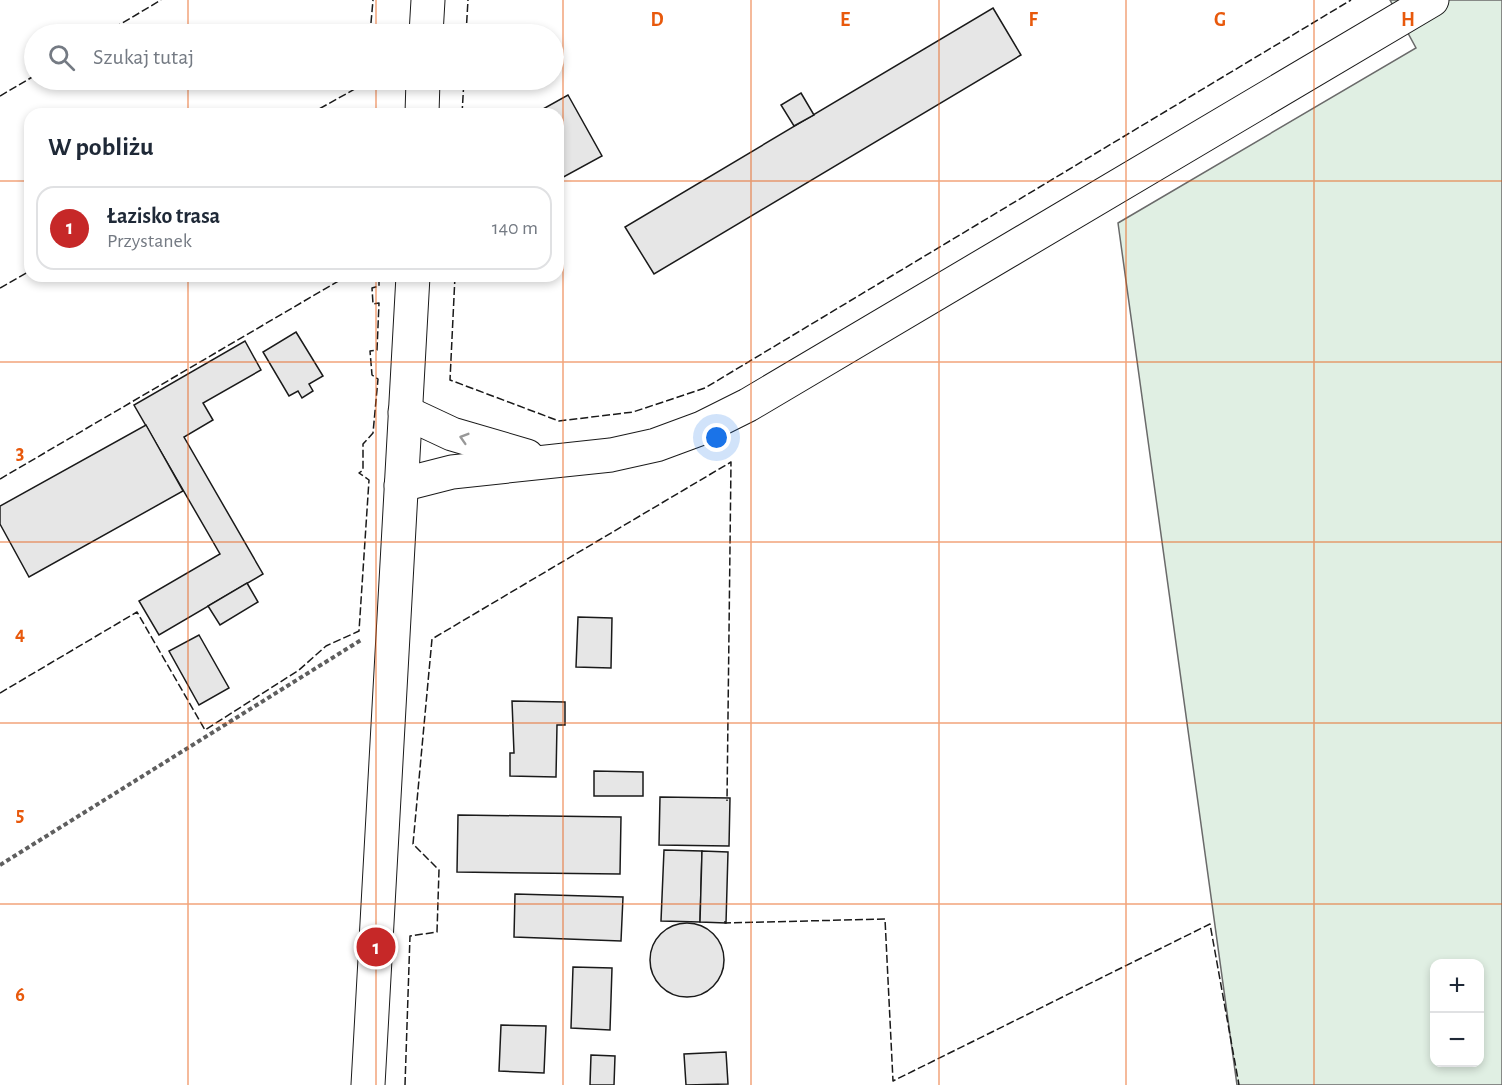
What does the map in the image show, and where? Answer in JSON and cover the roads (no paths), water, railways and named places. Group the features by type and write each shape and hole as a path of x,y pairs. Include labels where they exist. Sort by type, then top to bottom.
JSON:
{"street":[{"path":"427,24 428,0"},
{"path":"401,485 452,472 540,460 611,455 656,445 702,428 748,405 1432,0"},
{"path":"422,108 423,90"},
{"path":"368,1085 392,620 413,282"},
{"path":"405,412 452,434 540,460"}],"place":[{"name":"Łazisko trasa","path":"376,947"}]}
